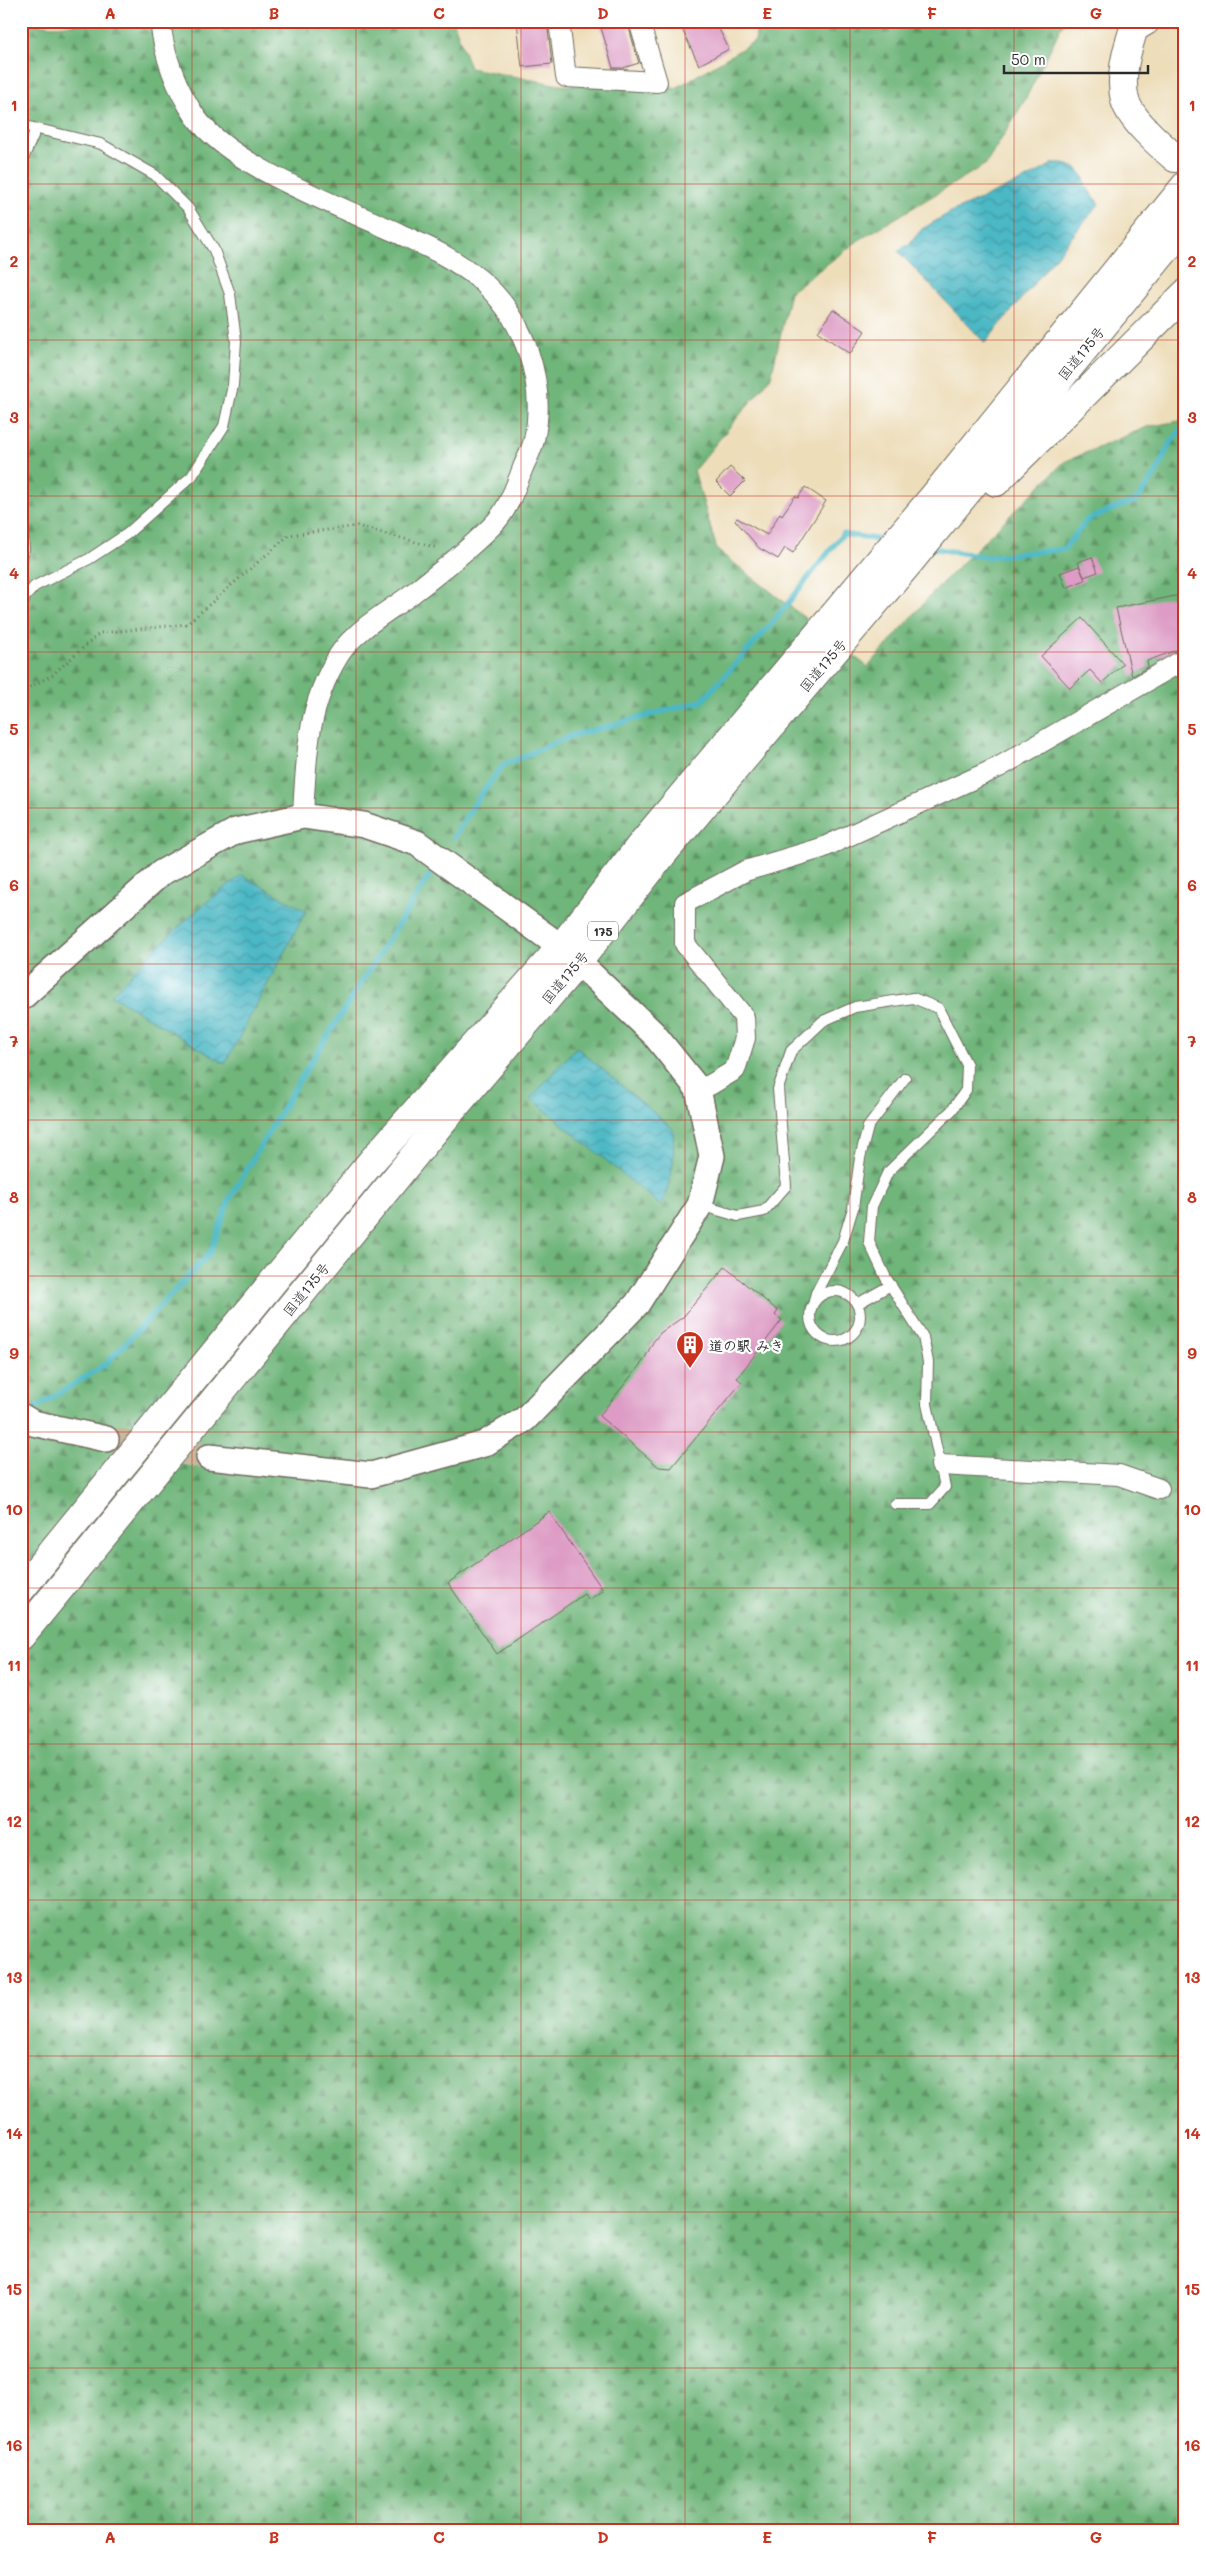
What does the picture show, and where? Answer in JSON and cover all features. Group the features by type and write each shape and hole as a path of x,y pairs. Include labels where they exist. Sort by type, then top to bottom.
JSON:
{"highway":[{"path":"1146,21 1134,28 1124,60 1125,100 1137,119 1175,158"},
{"name":"国道175号","path":"21,1636 435,1131 569,954 642,842 934,496 1185,186"},
{"name":"国道175号","path":"21,1589 370,1162 662,856 908,564 1185,226"},
{"path":"908,564 962,517 1185,294"}],"street":[{"path":"160,21 163,48 180,90 196,118 226,147 266,172 448,256 481,280 512,316 531,358 538,399 534,440 514,491 494,524 456,558 368,626 341,653 320,690 306,743 303,816"},
{"path":"559,21 566,77 658,82 639,21"},
{"path":"698,1088 710,1084 735,1070 745,1038 744,1017 685,944 684,903 745,871 822,848 1000,767 1185,659"},
{"path":"21,998 161,873 236,831 303,816 364,824 417,844 569,954 653,1033 698,1088 712,1156 700,1205 637,1304 525,1419 484,1444 371,1475 209,1457"},
{"path":"21,1416 33,1423 106,1439"},
{"path":"941,1465 1120,1475 1160,1489"}],"lane":[{"path":"21,125 101,144 155,175 188,208 214,250 230,294 236,341 233,385 224,426 192,476 127,534 89,558 35,586 22,601"},
{"path":"21,163 36,129"},
{"path":"21,519 24,549 21,564"},
{"path":"21,581 22,601"},
{"path":"700,1205 738,1216 764,1210 786,1186 778,1089 791,1051 823,1021 855,1007 913,998 938,1008 967,1065 966,1090 952,1110 888,1172 872,1206 869,1242 891,1285 923,1337 928,1362 927,1404 945,1487 930,1504 895,1504"},
{"path":"814,1301 820,1295 836,1290 852,1297 858,1304 860,1320 852,1334 839,1341 831,1340 817,1334 810,1318 814,1301 816,1293 843,1241 853,1208 860,1158 868,1126 905,1078"},
{"path":"858,1304 891,1285"}],"path":[{"path":"21,692 52,675 100,633 187,624 290,535 357,526 442,549 456,558"}],"green space":[{"path":"118,21 453,21 470,68 559,85 676,88 755,41 758,21 1064,21 1025,100 986,164 859,240 790,292 771,377 694,470 717,550 868,667 938,587 1064,462 1147,427 1185,420 1185,2530 21,2530 21,22 53,26"}],"water":[{"path":"1054,163 1064,163 1077,169 1099,204 985,343 898,251 909,244 922,229 951,212 1030,177"},
{"path":"242,875 306,911 225,1064 111,995 173,932"},
{"path":"576,1047 673,1129 674,1150 672,1168 661,1206 531,1098"}],"building":[{"path":"517,21 547,21 552,64 522,67"},
{"path":"599,21 627,21 639,63 623,68 613,68"},
{"path":"678,21 715,21 729,49 699,65"},
{"path":"833,309 865,331 850,354 818,332"},
{"path":"730,467 745,481 730,496 716,482"},
{"path":"805,487 826,501 793,553 785,548 778,559 759,548 735,520 737,518 767,535 780,513 782,515 795,496 798,498"},
{"path":"1092,557 1098,572 1084,577 1078,562"},
{"path":"1079,566 1085,580 1066,588 1060,573"},
{"path":"1185,594 1185,647 1147,661 1148,667 1132,676 1116,608"},
{"path":"1082,618 1123,664 1102,683 1090,670 1070,688 1041,656"},
{"name":"道の駅 みき","path":"725,1267 778,1311 775,1315 782,1320 737,1378 742,1382 671,1468 659,1467 599,1416 644,1360 660,1333 683,1317"},
{"path":"549,1512 603,1590 589,1600 584,1594 497,1654 448,1583"}],"waterway":[{"path":"932,548 986,557 1064,549 1088,519 1137,500 1157,472 1170,443 1185,426"},
{"path":"454,837 477,800 503,765 571,736 702,701 773,622 843,534 886,541"},
{"path":"27,1413 106,1364 210,1253 230,1198 294,1089 429,876"}],"tunnel":[{"path":"106,1439 209,1457"}],"place":[{"name":"道の駅 みき","path":"690,1369"}]}
